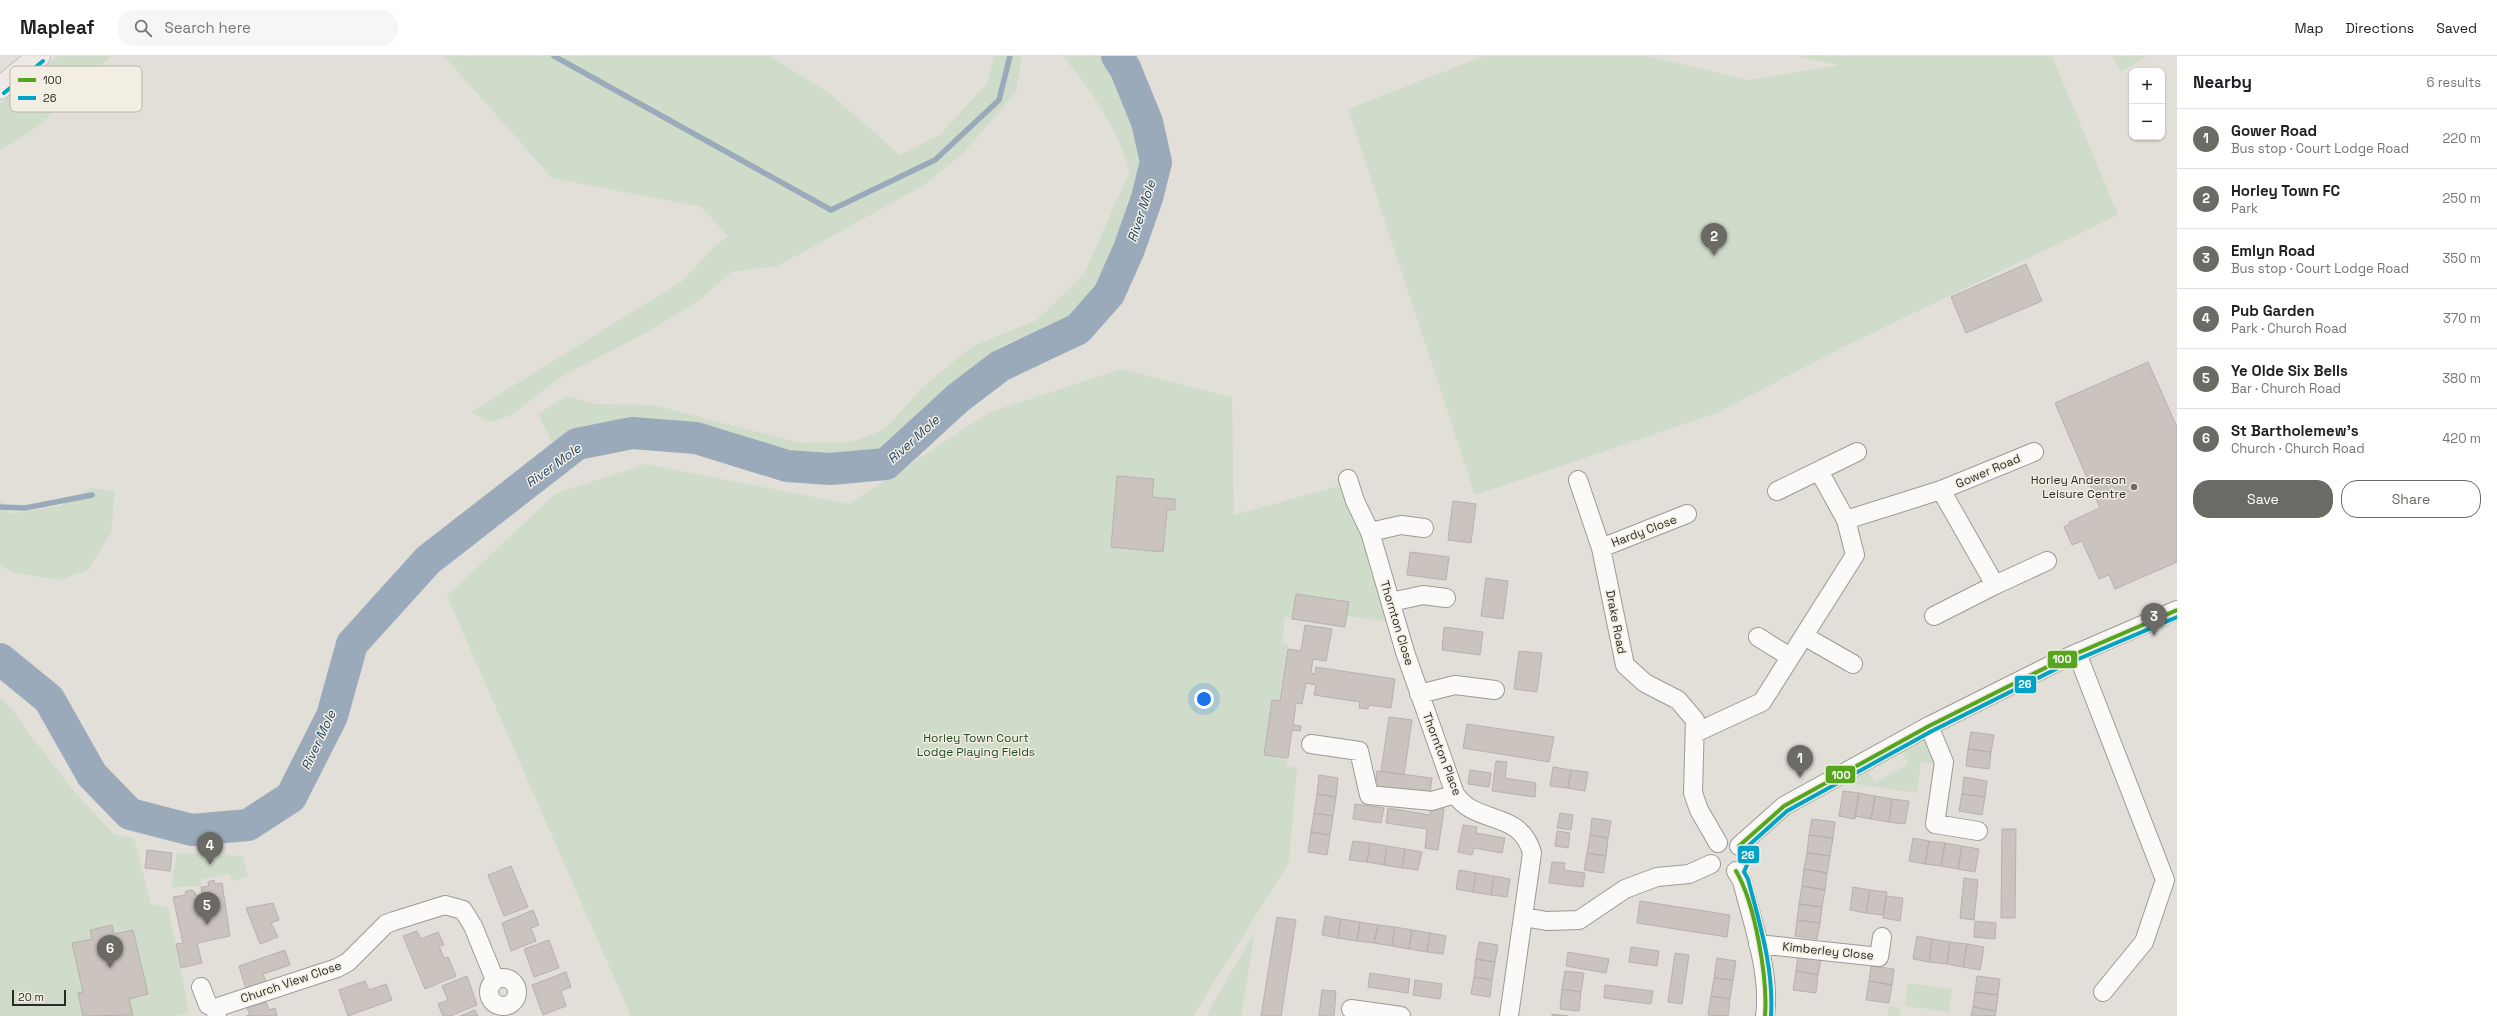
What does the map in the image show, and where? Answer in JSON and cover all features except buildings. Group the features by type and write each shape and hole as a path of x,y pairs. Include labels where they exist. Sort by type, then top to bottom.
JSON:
{"main road":[{"path":"27,66 39,56"},
{"path":"0,88 10,80"}],"street":[{"path":"1777,491 1857,452"},
{"name":"Gower Road","path":"1846,520 1941,490 2034,452"},
{"path":"1718,843 1699,810 1693,793 1695,733 1762,702 1855,555 1846,520 1818,471"},
{"name":"Thornton Close","path":"1348,479 1355,501 1370,532 1419,694"},
{"name":"Drake Road","path":"1578,480 1601,548 1625,665 1645,683 1678,700 1695,720 1695,733"},
{"name":"Gower Road","path":"1941,490 1995,585"},
{"name":"Hardy Close","path":"1601,548 1687,514"},
{"path":"1370,532 1401,525 1424,528"},
{"path":"1934,616 2047,561"},
{"path":"1391,602 1424,595 1446,598"},
{"path":"1740,846 1784,806 1929,726 2077,653 2177,610"},
{"path":"1758,636 1790,657"},
{"path":"1804,636 1853,664"},
{"path":"2077,653 2171,878 2144,942 2103,992"},
{"path":"1419,694 1455,685 1495,690"},
{"name":"Thornton Place","path":"1419,694 1455,794 1461,803 1480,813 1514,826 1524,834 1532,853 1509,1016"},
{"path":"1929,726 1944,762 1935,824 1978,831"},
{"path":"1311,744 1359,751 1369,796 1432,801 1455,794"},
{"path":"1730,841 1740,846 1743,862 1736,871 1722,874 1711,864 1711,852 1718,843 1730,841"},
{"path":"1524,917 1547,921 1579,920 1625,889 1657,876 1689,874 1711,864"},
{"path":"1736,871 1742,881 1758,944 1766,1004 1765,1016"},
{"name":"Church View Close","path":"216,1012 337,968 358,952 386,924 445,905 456,906 463,910 472,926 495,980"},
{"name":"Kimberley Close","path":"1758,944 1879,957 1882,937"},
{"path":"201,987 208,1005 216,1012"},
{"path":"1351,1009 1401,1016"}],"green space":[{"path":"58,56 111,56 101,66 46,66"},
{"path":"444,56 769,56 828,92 900,155 941,134 987,83 994,56 1022,56 1016,92 962,154 924,185 778,266 731,272 700,300 644,334 562,376 510,416 490,422 471,412 681,282 716,245 728,236 701,207 552,178"},
{"path":"1063,56 1101,56 1137,131 1142,169 1120,238 1099,287 1058,326 1004,344 916,417 874,456 820,463 775,448 707,431 621,425 581,429 552,442 538,414 567,396 596,404 653,405 801,443 851,442 884,430 922,388 971,347 1037,320 1084,274 1130,171 1110,123 1094,97"},
{"path":"1484,56 1646,56 1749,80 1839,65 1797,56 2052,56 2118,215 1843,347 1717,413 1475,495 1348,109"},
{"path":"2112,56 2147,56 2121,72"},
{"path":"10,96 10,112 53,112 39,126 0,150 0,104"},
{"name":"Horley Town Court Lodge Playing Fields","path":"1121,369 1232,397 1234,515 1345,484 1390,622 1347,616 1349,602 1296,594 1292,618 1285,617 1282,643 1288,644 1279,700 1272,699 1264,755 1287,759 1286,766 1297,768 1289,862 1193,1016 631,1016 447,596 555,494 646,464 849,504 990,412"},
{"path":"91,488 115,491 111,532 88,570 59,580 12,572 0,565 0,500 11,514 60,506"},
{"path":"0,697 15,713 30,735 78,796 114,834 134,838 151,904 168,907 189,1012 175,1016 0,1016"},
{"path":"1923,742 1927,743 1936,764 1921,762 1917,793 1848,783 1868,772 1875,783 1908,764 1902,752"},
{"path":"177,853 243,856 248,877 231,881 230,874 201,879 201,886 171,887"},
{"path":"1255,931 1241,1016 1206,1016"},
{"path":"1908,983 1952,989 1949,1012 1905,1006"},
{"path":"1889,1006 1901,1008 1899,1016 1888,1016"}],"waterway":[{"path":"554,56 831,210 935,160 999,100 1010,56"},
{"name":"River Mole","path":"0,659 49,699 92,775 130,814 192,830 248,825 291,797 332,716 352,644 428,560 577,444 632,433 696,438 787,466 830,469 886,464 958,398 1000,366 1078,329 1109,294 1129,249 1147,198 1156,162 1147,122 1125,68 1117,56"},
{"path":"0,507 25,508 92,495"}],"transit line":[{"name":"26","path":"37,66 43,61"},
{"name":"26","path":"4,93 10,88"},
{"name":"100","path":"1739,846 1784,806 1929,726 2059,661 2177,610"},
{"name":"26","path":"1771,1016 1770,981 1765,947 1748,879 1744,872 1749,860 1747,847 1787,811 1932,731 2062,666 2177,617"},
{"name":"100","path":"1736,871 1749,902 1759,942 1764,982 1765,1016"}],"place":[{"name":"Horley Town FC","path":"1714,256"},
{"name":"Horley Anderson Leisure Centre","path":"2134,487"},
{"name":"Emlyn Road","path":"2154,636"},
{"name":"Gower Road","path":"1800,778"},
{"name":"Pub Garden","path":"210,865"},
{"name":"Ye Olde Six Bells","path":"207,925"},
{"name":"St Bartholemew's","path":"110,968"}]}
